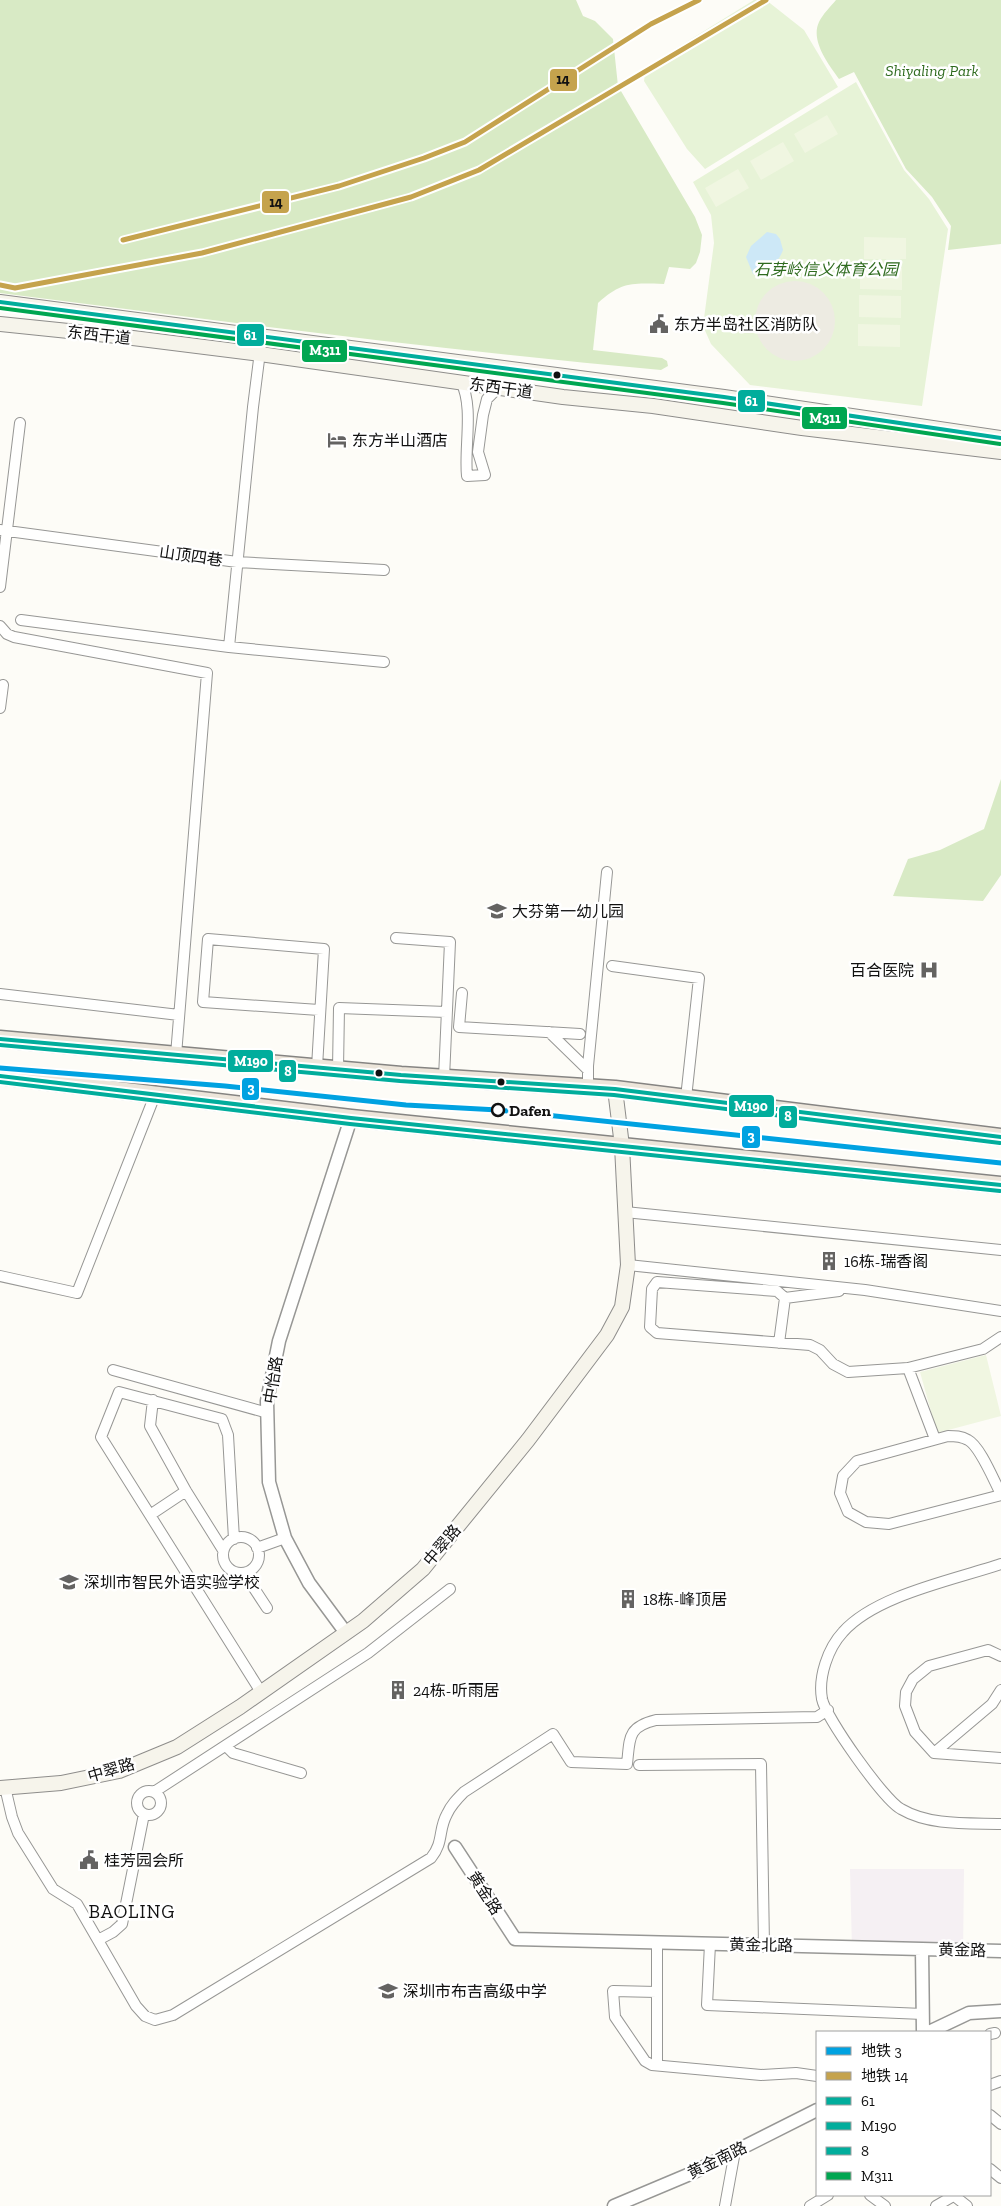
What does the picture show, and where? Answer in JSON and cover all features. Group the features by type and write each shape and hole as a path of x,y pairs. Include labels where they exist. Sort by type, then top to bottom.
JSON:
{"highway":[{"path":"0,1039 444,1078 615,1089 1001,1137"},
{"path":"0,1076 351,1118 1001,1185"}],"main road":[{"name":"东西干道","path":"0,302 681,393 724,397 1001,438"},
{"name":"东西干道","path":"0,324 260,354 563,397 652,406 802,428 1001,452"},
{"name":"中翠路","path":"2,1787 61,1783 119,1771 177,1747 261,1692 363,1620 422,1569 528,1440 607,1335 622,1306 628,1265 622,1146 615,1089"}],"street":[{"path":"229,647 262,336"},
{"path":"460,382 467,400 465,460 467,476 486,475 478,452 483,414 487,399 499,387"},
{"path":"0,587 3,530 20,423"},
{"name":"山顶四巷","path":"3,530 237,562 384,570"},
{"path":"21,620 229,647 384,662"},
{"path":"0,626 7,634 14,637 208,673 176,1055"},
{"path":"0,708 2,685"},
{"path":"588,1087 607,872"},
{"path":"396,938 450,942 444,1078"},
{"path":"317,1067 324,949 208,939 202,1002 320,1010"},
{"path":"612,966 698,978 686,1098"},
{"path":"462,992 459,1027 580,1034"},
{"path":"0,994 179,1016"},
{"path":"338,1069 339,1008 446,1012"},
{"path":"549,1032 588,1070"},
{"path":"0,1276 77,1293 155,1095"},
{"name":"中怡路","path":"346,1632 310,1584 285,1538 269,1482 267,1401 279,1341 351,1118"},
{"path":"625,1212 1001,1250"},
{"path":"628,1265 855,1289 1001,1310"},
{"path":"855,1289 785,1298 777,1291 657,1282 652,1288 650,1327 657,1333 810,1345 820,1350 833,1364 848,1372 908,1368 983,1349 1001,1337"},
{"path":"779,1343 785,1298"},
{"path":"908,1368 934,1440"},
{"path":"114,1370 268,1413"},
{"path":"234,1539 228,1435 222,1420 119,1392 101,1438 261,1692"},
{"path":"153,1400 150,1426 186,1491 224,1550"},
{"path":"948,1436 960,1436 970,1440 1001,1495 889,1524 866,1522 848,1512 840,1493 843,1476 858,1461 948,1436"},
{"path":"150,1515 186,1491"},
{"path":"246,1538 257,1548 258,1560 255,1566 244,1573 236,1573 228,1568 223,1557 224,1550 229,1542 234,1539 246,1538"},
{"path":"257,1548 285,1538"},
{"path":"1001,1564 886,1601 860,1616 841,1633 829,1655 821,1680 822,1701 837,1727 880,1789 900,1809 926,1820 1001,1824"},
{"path":"244,1573 267,1608"},
{"path":"154,1792 160,1802 159,1810 152,1814 144,1814 138,1809 138,1798 143,1792 154,1792 368,1653 450,1589"},
{"path":"1001,1656 988,1650 929,1666 913,1679 906,1692 905,1706 915,1732 934,1754 1001,1758"},
{"path":"934,1754 992,1704 1001,1690"},
{"path":"2,1787 18,1833 46,1879 53,1889 77,1904 136,2006 145,2016 155,2020 163,2020 431,1858 439,1848 446,1815 453,1803 464,1792 553,1734 571,1762 627,1764 630,1736 634,1728 642,1723 656,1720 817,1717 828,1710"},
{"path":"226,1746 233,1753 301,1773"},
{"path":"639,1764 761,1764 764,1945"},
{"path":"98,1940 113,1932 122,1924 144,1814"},
{"name":"黄金路","path":"456,1847 515,1938"},
{"name":"黄金北路","path":"515,1938 922,1949"},
{"path":"657,1942 657,2065"},
{"path":"710,1944 707,2005 923,2014"},
{"path":"922,1949 924,2031"},
{"name":"黄金路","path":"922,1949 1001,1951"},
{"path":"657,1992 613,1991 615,2017 645,2061 657,2065 761,2075 796,2073 816,2076"},
{"path":"931,2031 969,2013 1001,2012"},
{"name":"黄金南路","path":"614,2206 690,2174 816,2110"},
{"path":"991,2116 1001,2124"},
{"path":"725,2206 735,2151"},
{"path":"810,2206 826,2196"},
{"path":"871,2196 884,2206"},
{"path":"936,2206 952,2196"},
{"path":"955,2196 967,2206"}],"shaded area":[{"path":"795,281 810,284 823,293 832,306 835,321 832,336 823,349 810,358 795,361 780,358 767,349 758,336 755,321 758,306 767,293 780,284"},
{"path":"850,1869 964,1869 963,1954 852,1949"}],"green space":[{"path":"0,0 576,0 583,16 595,21 613,39 618,86 695,217 702,235 700,252 696,263 690,269 669,267 664,284 644,283 621,287 598,303 593,350 662,358 667,361 668,366 661,370 495,353 0,293"},
{"path":"754,0 766,0 804,30 838,87 705,169 687,149 644,81 646,67"},
{"name":"Shiyaling Park","path":"836,0 1001,0 1001,244 948,250 951,226 932,197 906,169 854,72 839,79 822,52 817,37 817,29 822,16"},
{"name":"石芽岭信义体育公园","path":"856,82 904,170 929,199 948,229 922,406 750,385 711,344 703,326 714,243 711,215 693,182"},
{"path":"827,115 838,134 805,153 794,134"},
{"path":"783,142 794,161 761,180 750,161"},
{"path":"738,169 749,188 716,207 705,188"},
{"path":"864,237 906,238 906,259 864,259"},
{"path":"860,267 902,268 902,290 860,289"},
{"path":"859,295 901,296 901,318 859,317"},
{"path":"858,324 900,325 900,347 858,346"},
{"path":"1001,779 1001,875 983,901 893,896 908,859 940,850 984,829"},
{"path":"986,1355 1001,1416 937,1433 920,1372"}],"water":[{"path":"767,232 776,234 780,239 783,250 779,259 772,267 763,273 753,274 746,257 751,246"}],"metro line":[{"name":"14","path":"123,240 339,186 424,158 465,142 651,24 699,0"},
{"name":"14","path":"0,285 15,288 202,253 411,197 479,170 766,0"},
{"name":"3","path":"0,1068 225,1086 406,1105 498,1110 1001,1163"}],"transit line":[{"name":"61","path":"0,302 724,397 1001,438"},
{"name":"M311","path":"0,308 723,403 1000,444"},
{"name":"M190","path":"0,1039 401,1075 615,1089 1001,1137"},
{"name":"8","path":"0,1045 400,1081 614,1095 1000,1143"},
{"name":"M190","path":"0,1076 351,1118 1001,1185"},
{"name":"8","path":"0,1082 350,1124 1000,1191"}],"place":[{"name":"东方半岛社区消防队","path":"659,324"},
{"name":"东方半山酒店","path":"337,440"},
{"name":"大芬第一幼儿园","path":"497,911"},
{"name":"百合医院","path":"929,970"},
{"name":"Dafen","path":"498,1110"},
{"name":"16栋-瑞香阁","path":"829,1261"},
{"name":"深圳市智民外语实验学校","path":"69,1582"},
{"name":"18栋-峰顶居","path":"628,1599"},
{"name":"24栋-听雨居","path":"398,1690"},
{"name":"桂芳园会所","path":"89,1860"},
{"name":"深圳市布吉高级中学","path":"388,1991"}],"district":[{"name":"BAOLING","path":"132,1911"}]}
